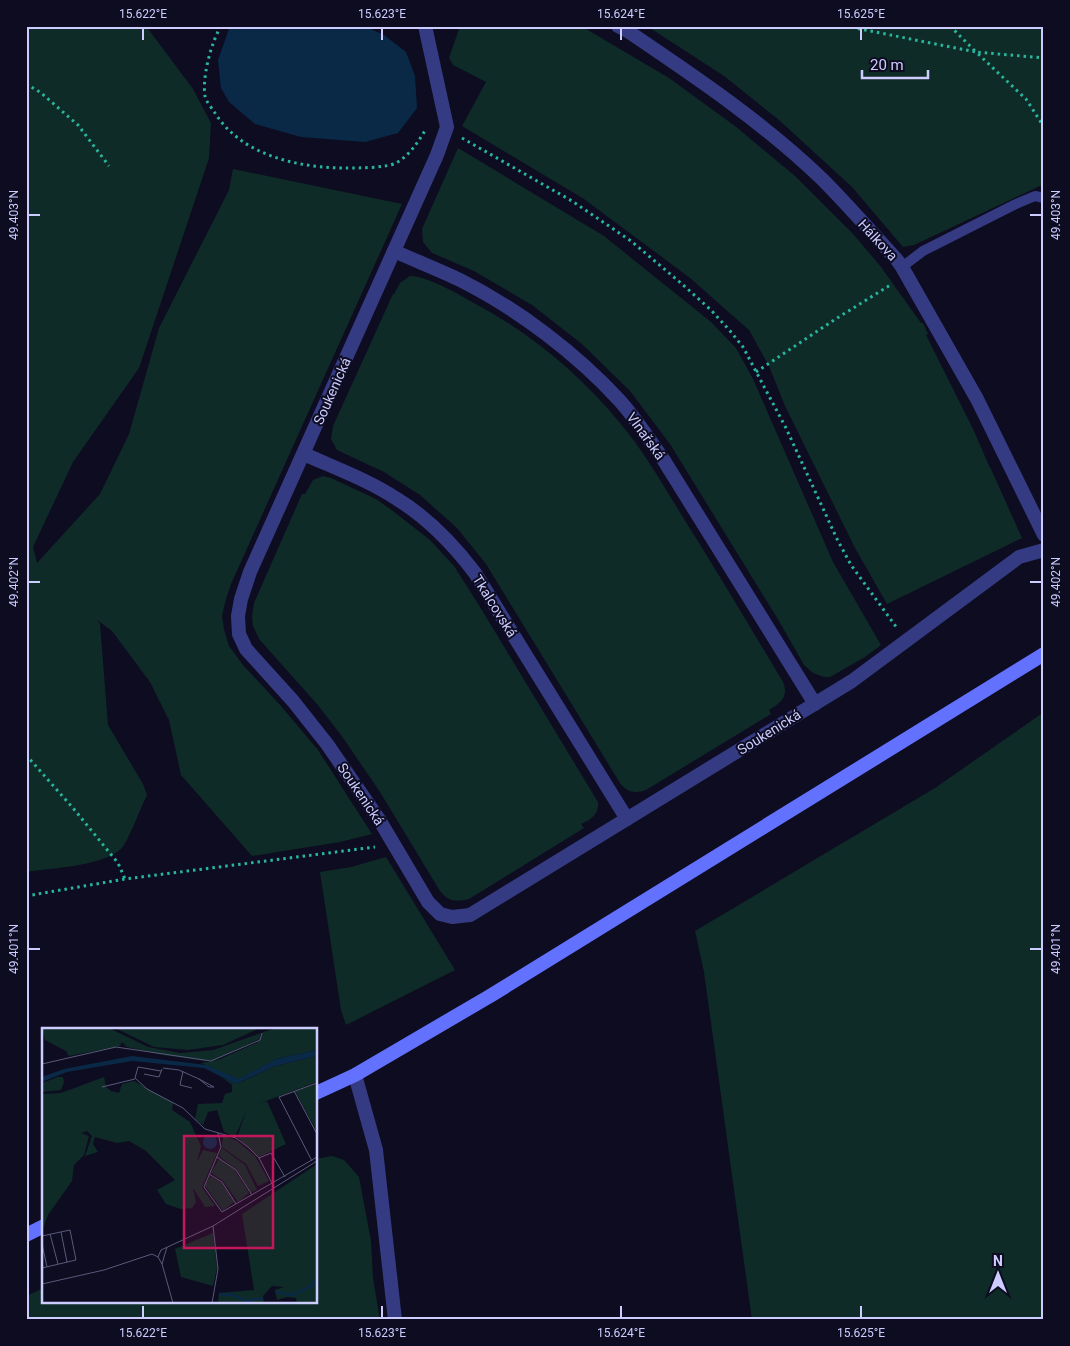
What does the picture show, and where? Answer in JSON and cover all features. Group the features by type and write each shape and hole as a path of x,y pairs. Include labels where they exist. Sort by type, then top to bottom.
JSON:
{"main road":[{"path":"318,1092 354,1074 499,991 1044,654"},
{"path":"26,1235 42,1227"}],"street":[{"path":"425,26 447,127"},
{"name":"Hálkova","path":"618,26 702,81 769,133 822,179 905,271 977,398 1044,535"},
{"name":"Soukenická","path":"447,127 437,155 250,572 241,599 238,616 239,634 246,649 327,744 380,821 428,902 440,914 452,917 470,915 852,681 1019,557 1044,550"},
{"name":"Vlnařská","path":"394,252 461,281 533,325 598,379 620,402 663,459 815,704"},
{"name":"Tkalcovská","path":"304,454 350,474 398,499 442,534 461,555 475,573 627,819"},
{"path":"354,1074 376,1150 395,1320"}],"lane":[{"path":"905,271 923,251 1016,204 1035,196 1044,198"}],"path":[{"path":"221,26 210,54 205,80 205,97 222,123 247,145 294,164 328,168 364,168 395,164 415,147 441,101"},
{"path":"845,26 976,52 1044,58"},
{"path":"950,26 1026,98 1044,127"},
{"path":"26,84 40,92 78,125 109,166"},
{"path":"447,127 465,141 572,201 631,241 711,310 743,347 786,428 837,539 851,565 906,641"},
{"path":"756,372 905,271"},
{"path":"26,756 73,808 118,863 125,879"},
{"path":"26,896 125,879 394,844"}],"green space":[{"path":"26,26 146,26 193,89 211,123 209,158 139,368 73,462 33,547 37,563 100,494 129,434 159,328 229,190 233,169 402,204 231,584 222,616 229,646 243,665 318,750 372,834 340,842 252,856 181,775 169,720 150,682 112,631 97,620 100,624 108,725 143,784 147,795 124,845 117,852 107,858 94,862 26,872"},
{"path":"460,26 581,26 669,78 735,126 795,176 854,235 881,267 921,323 923,323 928,334 926,335 992,469 1022,538 887,604 855,548 785,406 769,366 749,330 690,278 584,199 462,126 486,82 453,65 449,58"},
{"path":"647,26 1044,26 1044,184 914,245 903,247 852,187 779,120 724,76"},
{"path":"458,148 604,236 711,322 736,348 753,379 833,562 881,645 865,657 830,677 813,673 804,665 670,444 630,391 582,344 532,305 474,271 432,253 423,242 422,229"},
{"path":"410,276 424,279 450,290 514,327 571,371 620,423 656,474 783,682 785,691 783,699 769,710 771,714 646,790 635,792 628,790 620,783 486,564 457,528 420,495 384,472 337,450 331,439 333,426 393,294 400,283"},
{"path":"323,476 376,499 430,540 454,566 598,802 594,816 581,824 584,828 469,899 453,900 446,897 440,891 380,792 341,735 317,704 259,639 253,626 254,603 302,494 305,494 313,480"},
{"path":"1044,712 1044,1320 752,1320 704,972 695,931 935,788"},
{"path":"386,857 455,970 346,1025 341,1010 320,872 351,867"},
{"path":"332,1156 344,1160 359,1177 371,1241 373,1278 380,1320 26,1320 26,1296 42,1289 42,1304 318,1304 318,1159"}],"water":[{"path":"230,26 364,26 384,35 406,52 415,76 417,108 398,133 365,142 301,137 255,124 229,102 221,88 218,60"}]}
